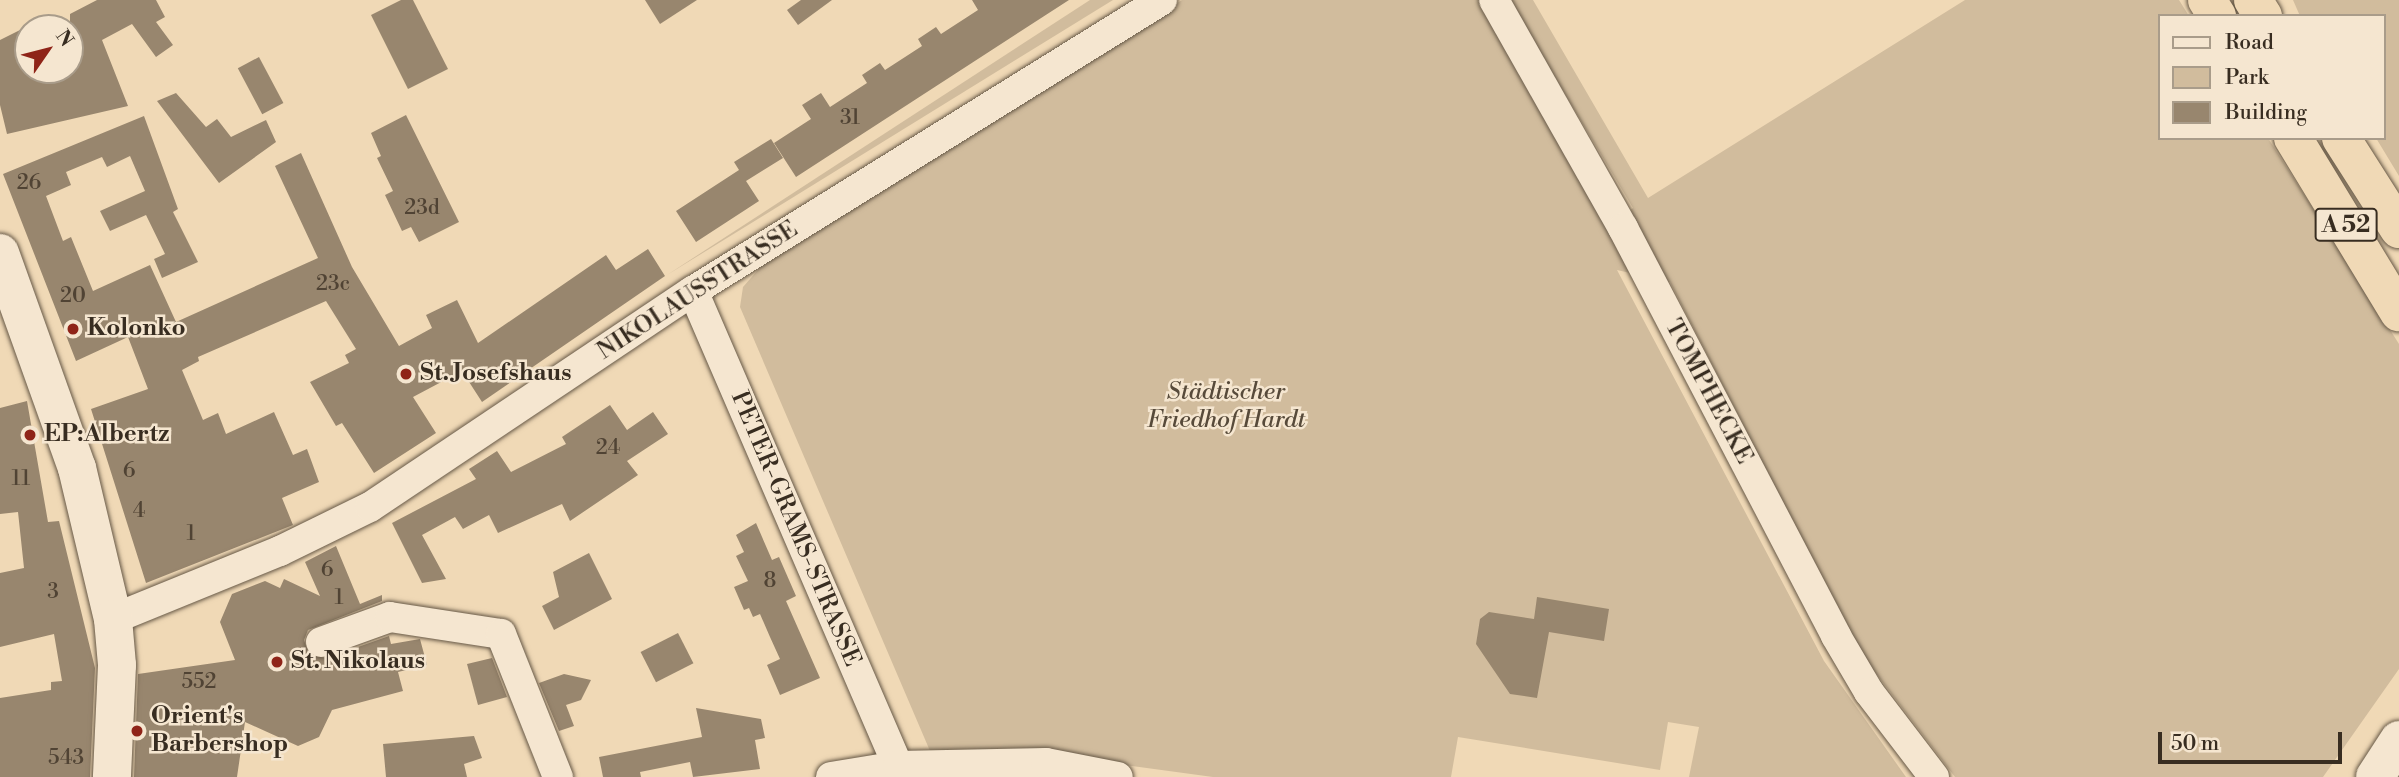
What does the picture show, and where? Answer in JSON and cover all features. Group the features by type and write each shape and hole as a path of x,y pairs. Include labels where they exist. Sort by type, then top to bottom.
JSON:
{"highway":[{"name":"A 52","path":"2294,140 2399,312"},
{"name":"A 52","path":"2342,140 2399,229"},
{"path":"2368,140 2399,194"}],"main road":[{"path":"0,253 77,468 113,619 117,665 112,777"},
{"path":"2375,777 2399,740"}],"street":[{"name":"NIKOLAUSSTRASSE","path":"113,619 280,551 370,507 694,291 1162,0"},
{"name":"TOMPHECKE","path":"1494,0 1623,228 1836,636 1869,692 1934,777"},
{"name":"PETER-GRAMS-STRASSE","path":"694,291 898,766"},
{"path":"321,642 390,617 502,634 558,777"},
{"path":"831,777 898,766 1046,763 1118,777"}],"green space":[{"path":"1090,0 1113,0 667,275"},
{"name":"Städtischer Friedhof Hardt","path":"1182,0 1479,0 1609,227 1633,208 1509,0 1533,0 1648,198 1965,0 2179,0 2188,14 2158,14 2158,140 2269,140 2399,344 2399,669 2323,777 1955,777 1859,651 1670,282 1617,270 1824,661 1906,777 1689,777 1699,727 1668,722 1660,770 1458,737 1451,777 1213,777 1029,752 930,751 740,307 743,287 764,263"},
{"path":"2293,0 2399,0 2399,176 2377,140 2385,140 2385,14 2299,14"}],"building":[{"path":"97,0 156,0 165,17 156,22 173,45 156,57 132,24 102,40 128,106 7,134 0,105 0,40 14,33 14,84 84,84 84,14 70,14"},
{"path":"401,0 413,0 448,69 408,89 371,15"},
{"path":"645,0 697,0 660,24"},
{"path":"801,0 832,0 798,25 787,10"},
{"path":"972,0 1069,0 796,177 774,143 811,119 802,105 821,93 830,107 867,83 862,75 880,63 885,70 922,46 918,39 936,27 941,34 978,10"},
{"path":"259,57 283,103 262,114 238,68"},
{"path":"176,93 206,127 217,119 231,137 266,120 276,142 219,183 157,101"},
{"path":"406,115 459,222 419,242 411,227 402,231 385,195 393,191 377,158 381,156 371,133"},
{"path":"144,116 178,209 173,212 198,262 162,278 154,259 165,254 146,215 110,231 100,211 145,191 130,156 107,167 102,157 66,172 71,185 46,196 63,241 71,237 93,291 150,265 176,322 318,258 275,166 301,153 352,267 399,346 432,328 426,315 457,300 478,343 606,255 616,270 648,249 665,276 482,402 462,371 413,397 436,433 374,473 342,423 336,426 310,382 349,363 345,355 356,349 326,301 198,357 199,361 182,370 203,420 218,413 226,434 274,412 293,455 307,449 319,482 282,498 293,525 146,583 91,409 148,389 128,337 76,361 3,174"},
{"path":"771,139 783,158 746,181 759,201 696,242 676,211 739,170 734,162"},
{"path":"27,401 48,522 59,521 95,668 90,777 0,777 0,698 51,690 51,682 62,681 54,634 0,647 0,573 24,568 18,512 0,514 0,408"},
{"path":"610,405 627,430 653,412 668,434 627,461 638,475 570,521 562,504 498,533 489,515 463,529 455,517 422,535 446,579 422,583 392,523 476,479 469,469 497,451 511,472 566,444 562,437"},
{"path":"756,523 772,560 779,557 796,596 786,601 820,678 780,695 767,665 780,659 760,614 753,617 749,608 744,610 734,587 748,581 736,556 744,552 736,535"},
{"path":"336,546 360,604 382,595 382,601 308,630 304,640 309,655 327,658 389,636 391,644 420,639 427,665 398,672 403,691 332,710 319,737 298,746 245,722 237,777 134,777 138,674 235,660 220,622 232,594 265,581 280,588 284,579 320,596 305,562"},
{"path":"589,553 612,599 554,630 542,606 559,597 553,572"},
{"path":"1537,597 1609,609 1604,641 1549,632 1537,698 1510,694 1476,644 1480,619 1489,612 1534,619"},
{"path":"678,633 693,663 656,682 641,652"},
{"path":"492,658 507,697 478,705 467,664"},
{"path":"564,674 591,680 581,700 566,705 574,726 559,731 539,683"},
{"path":"696,708 761,719 765,738 755,740 760,769 693,777 690,762 640,772 641,777 603,777 599,757 702,737"},
{"path":"474,736 482,758 464,764 467,777 386,777 383,744"}],"place":[{"name":"Kolonko","path":"73,329"},
{"name":"St. Josefshaus","path":"406,374"},
{"name":"EP:Albertz","path":"30,435"},
{"name":"St. Nikolaus","path":"277,662"},
{"name":"Orient's Barbershop","path":"137,731"}]}
